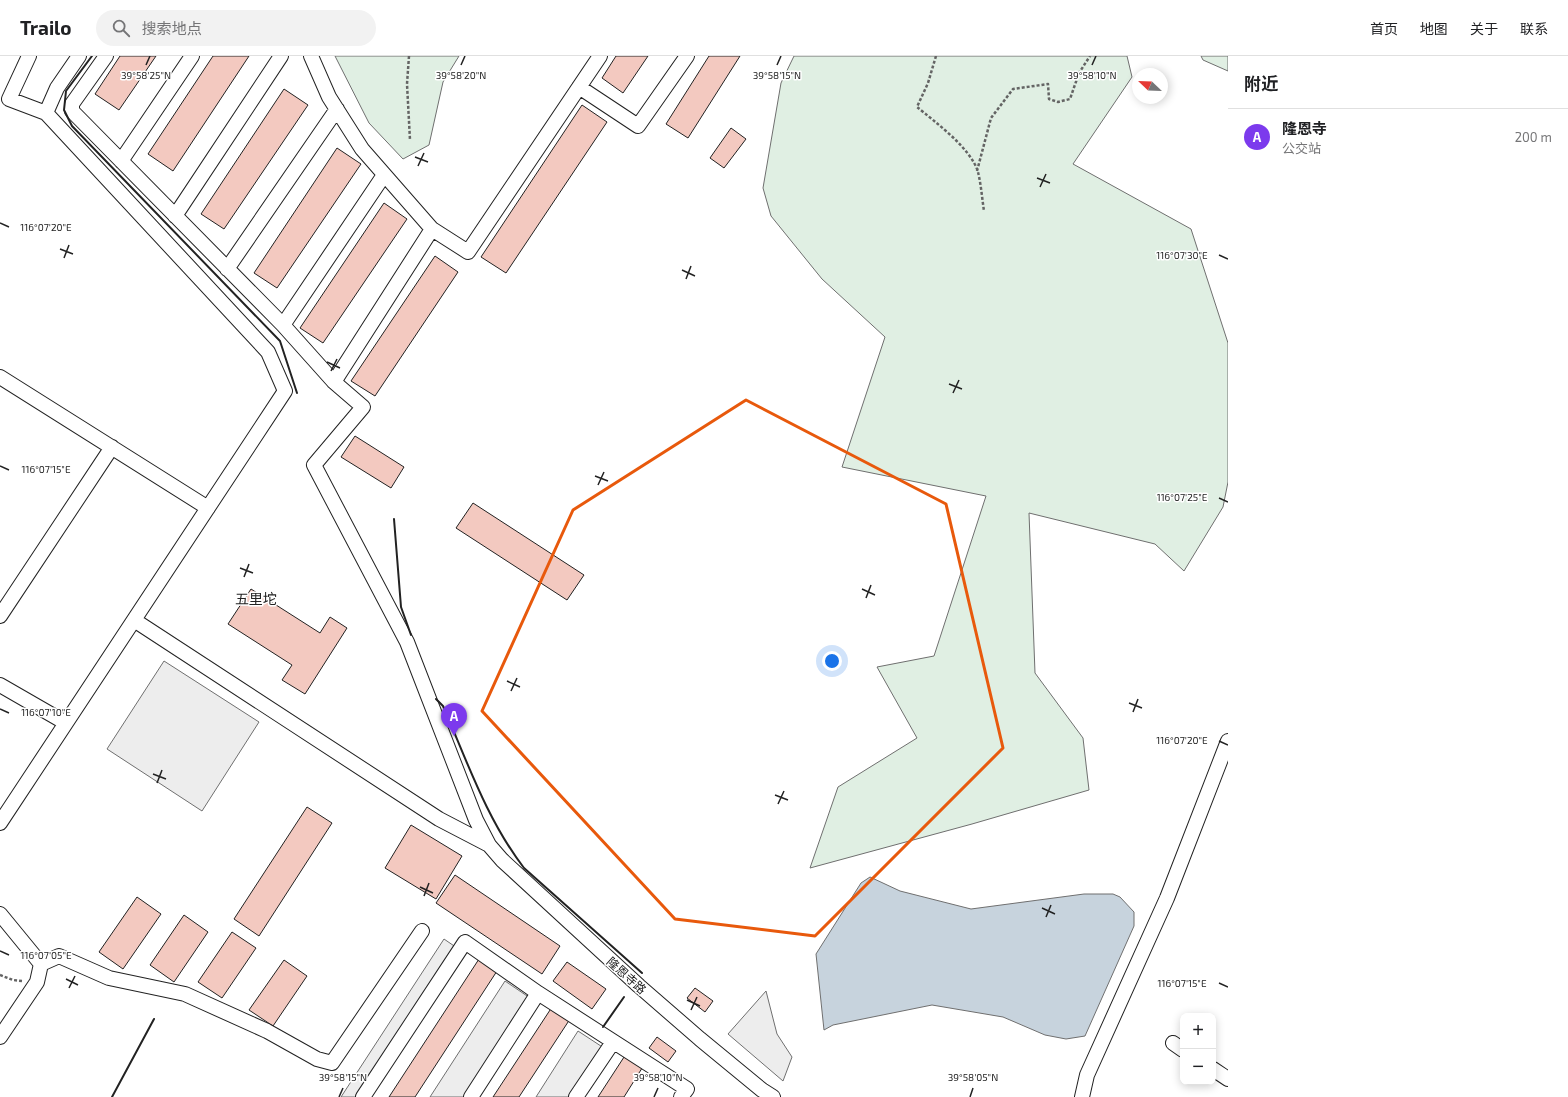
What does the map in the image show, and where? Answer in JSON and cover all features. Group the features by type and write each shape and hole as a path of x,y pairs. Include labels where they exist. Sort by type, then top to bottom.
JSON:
{"street":[{"path":"0,823 285,391 268,352 46,113 10,99 30,56"},
{"path":"46,113 57,88 79,56"},
{"path":"106,56 72,104 72,111 283,325 334,382 363,407 314,465 407,642 476,820 488,845"},
{"path":"121,161 192,56"},
{"path":"175,216 281,56"},
{"path":"311,56 329,97 362,149 432,229 468,252 600,56"},
{"path":"579,87 638,126 687,56"},
{"path":"227,269 337,110"},
{"path":"283,325 384,175"},
{"path":"334,382 432,229"},
{"path":"0,377 208,508"},
{"path":"0,616 112,447"},
{"path":"134,620 440,820 488,845"},
{"path":"0,685 66,723"},
{"path":"1082,1097 1087,1075 1167,898 1228,741"},
{"name":"隆恩寺路","path":"488,845 502,860 639,986 765,1095"},
{"path":"0,914 41,964"},
{"path":"41,964 59,956 109,978 185,994 267,1031 317,1059 332,1063 422,931"},
{"path":"363,1097 465,942 538,993 687,1089 681,1097"},
{"path":"0,1037 37,982 41,964"},
{"path":"471,1097 538,993"},
{"path":"576,1097 613,1042"},
{"path":"1216,1071 1228,1079"}],"path":[{"path":"409,56 408,84 410,140"},
{"path":"936,56 928,83 917,107 948,133 970,157 977,171 984,211"},
{"path":"977,171 991,118 1013,89 1048,84 1049,99 1058,102 1070,99 1079,73 1090,56"},
{"path":"0,975 13,980 37,982"}],"highlighted area":[{"path":"746,400 946,504 1003,748 815,936 675,919 482,711 573,510"}],"green space":[{"path":"335,56 459,56 443,82 429,145 403,159 369,123"},
{"path":"794,56 1127,56 1132,77 1073,164 1191,229 1228,343 1228,482 1223,507 1184,571 1155,544 1029,513 1035,673 1083,738 1089,790 972,824 810,868 838,787 917,738 877,667 934,656 986,496 842,467 885,337 822,279 771,216 763,188 781,83"},
{"path":"1201,56 1228,56 1228,71 1203,60"}],"shaded area":[{"path":"164,661 259,722 202,811 107,749"},
{"path":"870,877 900,891 971,909 1084,894 1113,894 1120,897 1134,912 1134,926 1085,1036 1066,1039 1045,1035 1003,1017 932,1005 833,1025 824,1030 816,954 861,883"},
{"path":"444,939 460,950 363,1097 341,1097"},
{"path":"505,981 533,1000 471,1097 430,1097"},
{"path":"766,991 777,1034 792,1057 783,1081 728,1034"},
{"path":"578,1031 607,1050 576,1097 536,1097"}],"building":[{"path":"120,56 156,56 119,110 95,94"},
{"path":"213,56 249,56 173,171 148,154"},
{"path":"616,56 648,56 623,93 602,78"},
{"path":"709,56 740,56 688,138 666,124"},
{"path":"284,89 308,105 224,229 201,214"},
{"path":"582,105 607,122 506,273 481,257"},
{"path":"731,128 746,139 724,168 710,158"},
{"path":"337,148 361,164 277,288 254,273"},
{"path":"384,203 407,219 323,343 300,328"},
{"path":"435,256 458,272 375,396 351,381"},
{"path":"355,436 404,467 391,488 341,457"},
{"path":"473,503 584,575 567,600 456,528"},
{"path":"251,589 320,633 330,617 347,628 305,694 282,680 292,665 228,624"},
{"path":"307,807 332,823 259,936 234,919"},
{"path":"411,825 462,856 436,899 385,868"},
{"path":"455,875 560,946 542,974 436,903"},
{"path":"137,897 161,914 123,969 99,952"},
{"path":"184,915 208,932 174,982 150,965"},
{"path":"232,932 256,948 222,998 198,982"},
{"path":"479,959 497,971 415,1097 389,1097"},
{"path":"284,960 307,976 273,1026 249,1010"},
{"path":"567,962 606,989 592,1009 553,981"},
{"path":"695,988 713,1001 705,1012 687,998"},
{"path":"552,1007 570,1019 519,1097 493,1097"},
{"path":"657,1037 676,1051 668,1062 649,1048"},
{"path":"626,1054 644,1065 624,1097 598,1097"}],"wall":[{"path":"92,56 66,91 64,110 72,126 280,341 297,393"},
{"path":"394,519 401,607 411,635"},
{"path":"436,699 443,706 488,810 511,850 524,868 642,973"},
{"path":"603,1027 624,997"},
{"path":"112,1097 154,1019"}],"place":[{"name":"隆恩寺","path":"454,736"}],"district":[{"name":"五里坨","path":"256,598"}]}
